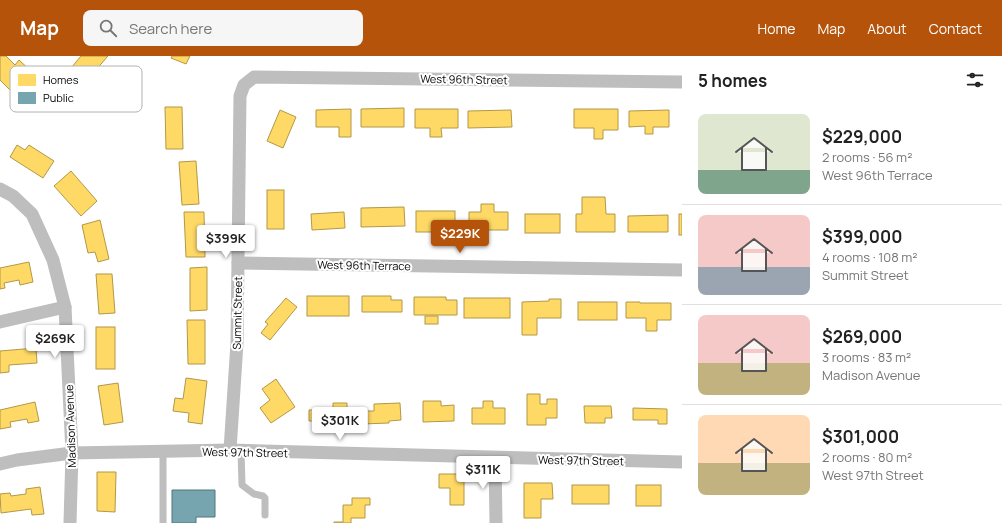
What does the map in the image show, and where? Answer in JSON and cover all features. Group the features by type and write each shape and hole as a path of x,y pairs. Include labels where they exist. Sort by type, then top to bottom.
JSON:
{"street":[{"name":"West 96th Street","path":"247,82 254,77 682,82"},
{"name":"Summit Street","path":"236,450 240,96 244,85 247,82"},
{"name":"Madison Avenue","path":"0,189 16,198 32,214 53,260 65,307 72,453 70,523"},
{"name":"West 96th Terrace","path":"238,263 682,270"},
{"path":"0,322 65,307"},
{"name":"West 97th Street","path":"0,464 17,460 72,453 236,450 682,462"},
{"path":"495,458 496,523"}],"lane":[{"path":"236,450 242,485 254,494 264,496 265,515"},
{"path":"163,452 163,523"}],"building: Homes":[{"path":"0,56 6,56 15,65 19,60 26,66 10,66 10,90 0,80"},
{"path":"81,56 108,56 99,66 73,66"},
{"path":"172,56 190,56 186,64 171,58"},
{"path":"165,107 182,107 183,149 166,149"},
{"path":"404,108 404,127 361,127 361,109"},
{"path":"351,109 351,137 339,137 339,127 316,127 316,110"},
{"path":"415,109 458,109 458,128 441,128 442,137 430,137 430,128 415,128"},
{"path":"574,109 618,109 618,130 603,130 603,139 594,139 594,128 574,128"},
{"path":"280,110 296,117 283,148 267,141"},
{"path":"511,110 512,127 468,128 468,111"},
{"path":"669,110 669,127 653,127 653,134 645,134 645,126 629,127 629,111"},
{"path":"17,145 25,150 29,145 54,161 43,178 10,157"},
{"path":"196,161 199,204 182,205 179,162"},
{"path":"71,171 97,201 81,216 54,186"},
{"path":"267,190 284,190 284,229 267,229"},
{"path":"582,197 605,197 606,214 615,214 615,232 576,232 576,214 582,214"},
{"path":"481,204 494,204 494,212 508,212 508,230 469,230 469,212 481,212"},
{"path":"404,207 405,226 361,227 361,208"},
{"path":"416,211 455,211 455,232 416,232"},
{"path":"184,212 204,212 205,257 186,257"},
{"path":"344,212 345,228 312,230 311,214"},
{"path":"525,214 560,214 560,233 525,233"},
{"path":"679,214 682,214 682,235 679,235"},
{"path":"668,215 668,232 628,232 628,216"},
{"path":"100,220 109,259 98,262 95,252 88,253 82,225"},
{"path":"29,262 33,282 20,285 19,280 4,283 5,288 0,289 0,268"},
{"path":"207,267 207,310 190,311 190,268"},
{"path":"96,274 112,274 115,313 99,314"},
{"path":"307,296 349,296 349,316 307,316"},
{"path":"362,296 391,296 391,300 402,300 402,312 362,312"},
{"path":"414,297 446,297 446,300 457,300 457,315 414,315"},
{"path":"286,298 297,307 270,340 261,333 268,324 265,322"},
{"path":"464,298 510,298 510,318 464,318"},
{"path":"549,299 561,299 561,318 537,318 537,335 522,335 522,302 549,301"},
{"path":"578,302 617,302 617,320 578,320"},
{"path":"626,302 671,303 671,320 657,320 657,331 646,331 646,318 626,318"},
{"path":"425,316 438,316 438,324 425,324"},
{"path":"187,320 205,320 205,364 188,364"},
{"path":"96,327 115,327 115,369 96,369"},
{"path":"36,348 37,363 9,365 9,372 0,373 0,351"},
{"path":"186,378 207,381 202,424 188,422 189,413 173,411 175,398 183,399"},
{"path":"276,379 295,407 271,423 260,408 270,400 262,389"},
{"path":"118,383 123,422 104,425 98,386"},
{"path":"527,394 540,394 540,404 547,404 547,399 557,399 557,418 546,418 546,425 527,425"},
{"path":"423,401 441,401 441,406 454,405 454,421 423,422"},
{"path":"483,401 493,401 493,408 505,408 505,424 472,424 472,408 483,408"},
{"path":"35,402 39,421 28,423 27,419 10,422 11,427 0,429 0,410"},
{"path":"333,403 347,403 347,421 309,421 309,410 333,410"},
{"path":"400,403 401,420 389,421 389,423 362,424 362,411 374,411 374,404"},
{"path":"584,406 611,406 612,418 605,418 605,423 585,423"},
{"path":"633,408 667,409 667,424 658,424 658,420 633,420"},
{"path":"97,472 116,472 115,512 97,511"},
{"path":"439,474 464,474 464,505 450,505 450,488 439,488"},
{"path":"524,483 552,483 553,499 541,499 541,518 524,518"},
{"path":"572,485 609,485 609,504 572,504"},
{"path":"636,485 661,485 661,506 636,506"},
{"path":"40,487 44,514 32,515 31,509 1,513 0,494 10,493 11,496 26,494 26,489"},
{"path":"352,498 370,498 370,505 365,505 365,518 351,518 351,523 334,523 343,522 343,505 352,505"}],"building: Public":[{"path":"172,490 215,490 215,517 196,517 196,523 172,523"}]}
